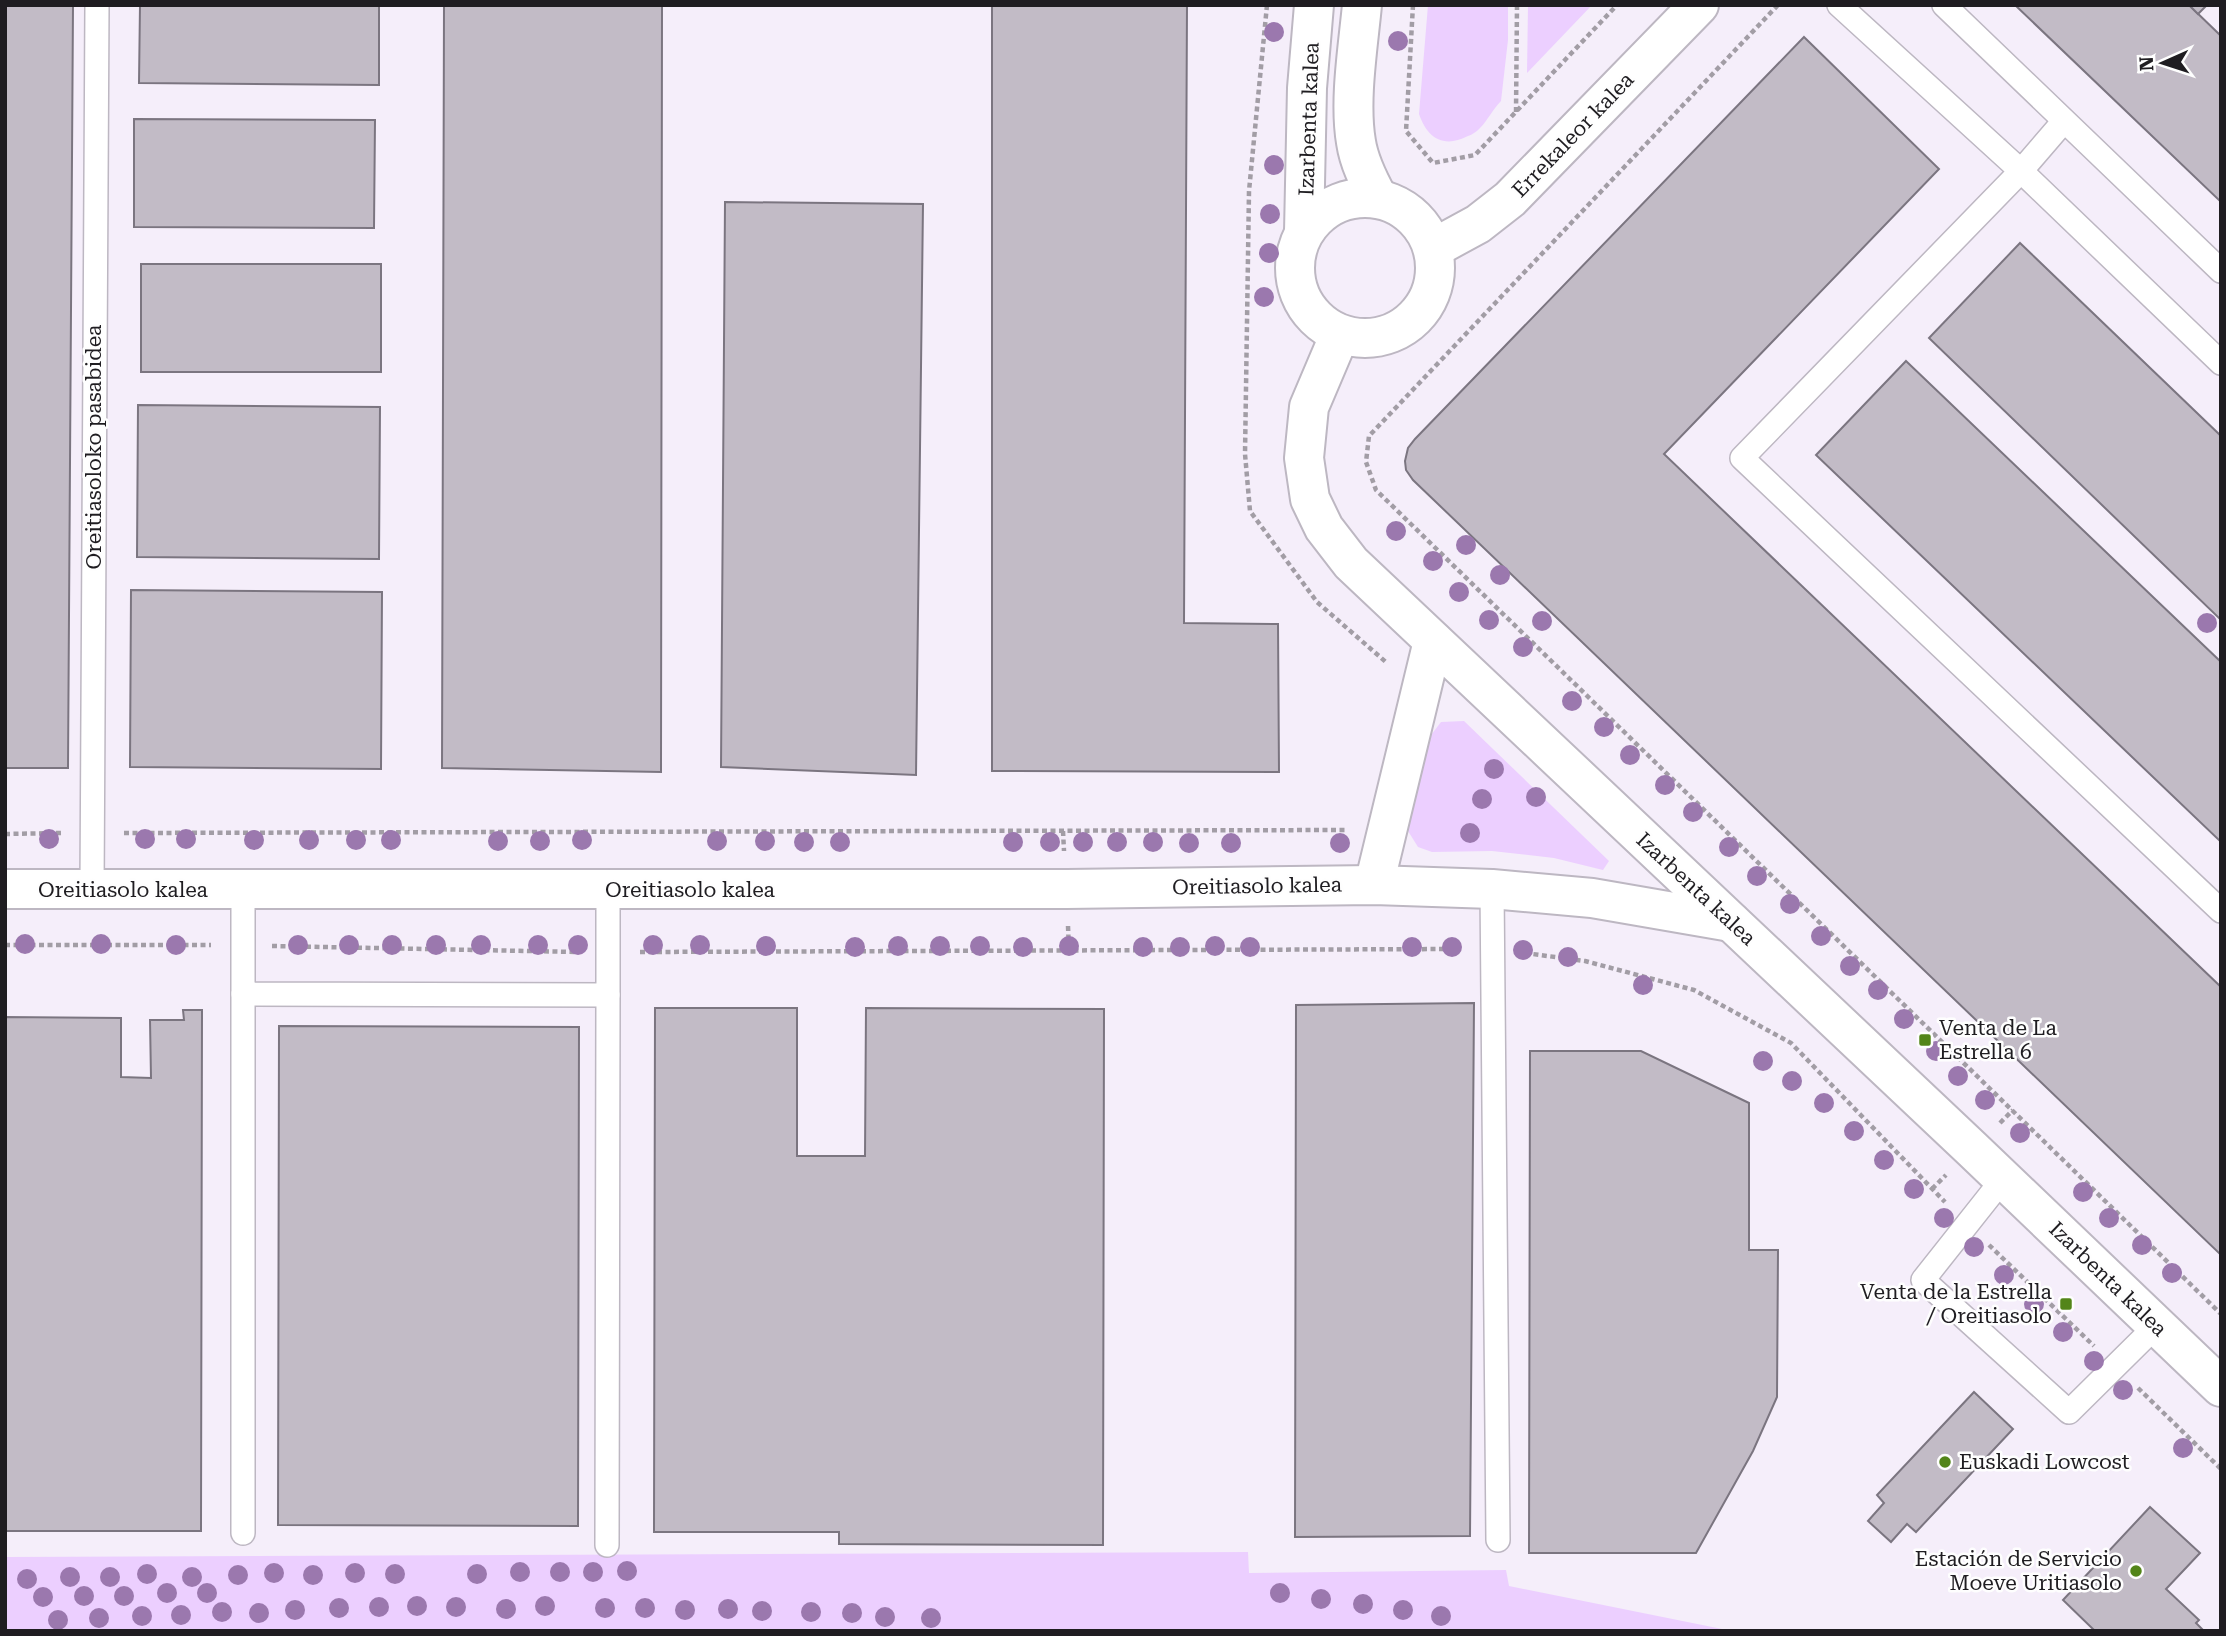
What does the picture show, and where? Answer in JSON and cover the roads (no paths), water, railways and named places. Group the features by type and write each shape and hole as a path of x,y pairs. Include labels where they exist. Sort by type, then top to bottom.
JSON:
{"street":[{"name":"Izarbenta kalea","path":"1304,233 1307,88 1314,5"},
{"path":"1362,5 1355,88 1356,142 1364,173 1378,198"},
{"name":"Errekaleor kalea","path":"1434,248 1478,224 1510,199 1699,5"},
{"path":"1378,198 1402,207 1421,224 1434,248 1435,279 1424,308 1401,329 1371,339 1340,334 1320,321 1304,302 1296,279 1296,255 1304,233 1316,217 1331,206 1349,199 1378,198"},
{"name":"Izarbenta kalea","path":"1340,334 1309,407 1304,458 1310,499 1324,528 1351,563 2156,1326 2219,1382"},
{"path":"1374,885 1433,641"},
{"name":"Oreitiasolo kalea","path":"5,889 1067,890 1374,885 1492,888 1631,904 1731,922"}],"lane":[{"name":"Oreitiasoloko pasabidea","path":"92,890 97,5"},
{"path":"1839,5 2021,171 2221,363"},
{"path":"1944,5 2221,271"},
{"path":"2064,121 2021,171 1742,458 2221,912"},
{"path":"1492,888 1498,1540"},
{"path":"243,890 243,1533"},
{"path":"607,1545 608,890"},
{"path":"243,994 608,995"},
{"path":"2003,1179 1923,1280 2069,1412 2156,1326"}],"place":[{"name":"Venta de La Estrella 6","path":"1925,1040"},
{"name":"Venta de la Estrella / Oreitiasolo","path":"2066,1304"},
{"name":"Euskadi Lowcost","path":"1945,1462"},
{"name":"Estación de Servicio Moeve Uritiasolo","path":"2136,1571"}]}
